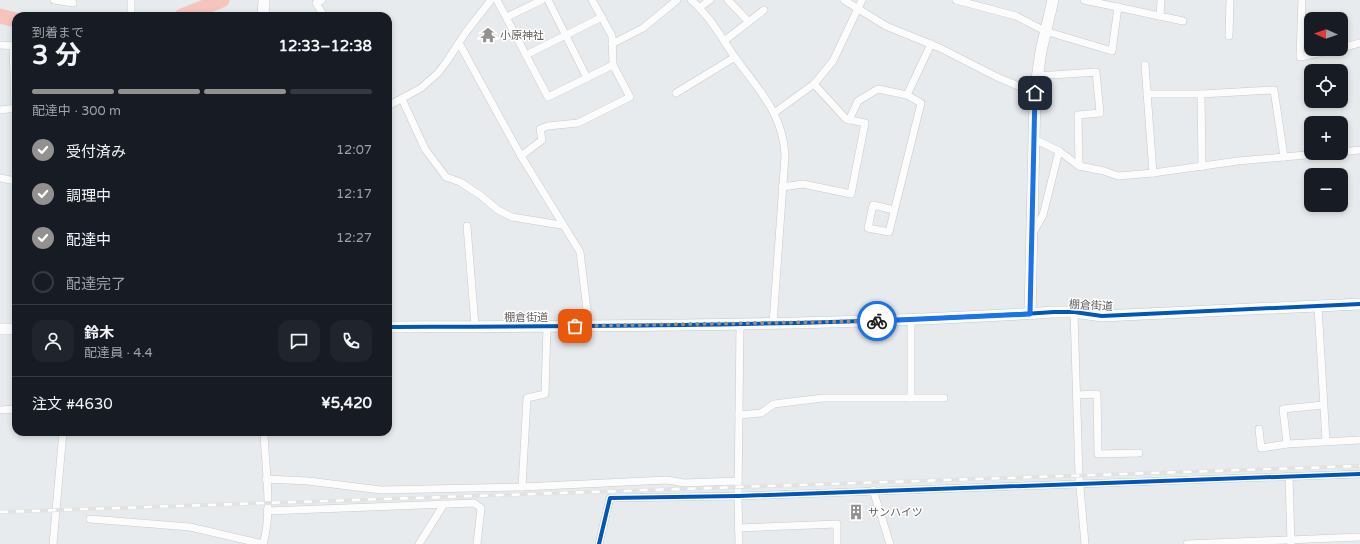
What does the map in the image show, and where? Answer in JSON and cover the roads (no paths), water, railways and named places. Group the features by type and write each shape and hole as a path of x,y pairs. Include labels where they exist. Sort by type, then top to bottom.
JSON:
{"street":[{"path":"54,0 73,3"},
{"path":"131,0 131,12"},
{"path":"263,12 264,0"},
{"path":"322,0 316,3 322,12"},
{"path":"392,104 421,88 438,73 491,0"},
{"path":"497,0 548,97 613,65"},
{"path":"506,17 542,0"},
{"path":"548,0 587,78"},
{"path":"521,156 542,140 540,129 548,126 578,123 630,97 613,65 612,36 592,0"},
{"path":"612,44 642,28 677,0"},
{"path":"691,0 700,7 735,58 760,89 774,113 784,142 773,323"},
{"path":"700,7 710,0"},
{"path":"728,0 748,21"},
{"path":"844,0 886,26 931,44 998,77 1035,93"},
{"path":"774,113 814,84 833,61 862,0"},
{"path":"956,0 1016,16 1045,31 1112,51 1118,7"},
{"path":"1030,314 1035,93 1045,31 1053,0"},
{"path":"1084,0 1183,21"},
{"path":"1160,16 1161,0"},
{"path":"1229,36 1230,0"},
{"path":"1302,0 1300,57 1305,56"},
{"path":"724,41 764,10"},
{"path":"526,55 602,17"},
{"path":"459,43 521,156 561,225 580,252 589,326"},
{"path":"1348,47 1360,43"},
{"path":"908,95 931,44"},
{"path":"0,45 12,46"},
{"path":"676,93 735,58"},
{"path":"1146,65 1153,173"},
{"path":"1038,76 1096,72 1100,113 1078,115 1079,166"},
{"path":"782,188 803,184 851,194 865,123 846,119 814,84"},
{"path":"849,120 858,101 878,89 908,95 921,103 889,232 868,228 873,205 894,210"},
{"path":"1148,94 1201,94 1274,90 1284,157"},
{"path":"1201,94 1202,167"},
{"path":"402,99 425,149 446,177 460,182 480,195 498,210 512,217 561,225"},
{"path":"0,110 12,109"},
{"path":"1034,140 1059,151 1079,166 1104,171 1118,176 1202,167 1238,161 1304,155"},
{"path":"1348,151 1360,150"},
{"path":"1033,233 1043,215 1059,151"},
{"path":"0,178 12,180"},
{"path":"467,226 475,326"},
{"name":"棚倉街道","path":"392,327 740,324 910,320 1074,312 1102,316 1360,304"},
{"path":"1318,307 1326,441"},
{"path":"1074,312 1079,484 1085,544"},
{"path":"910,320 911,398"},
{"path":"740,324 738,481 738,528 740,544"},
{"path":"522,487 527,398 545,394 547,326"},
{"path":"0,330 12,329"},
{"path":"1077,395 1097,394 1098,454 1139,453"},
{"path":"739,415 761,413 774,404 823,398 944,398"},
{"path":"1287,444 1284,409 1323,406"},
{"path":"0,410 12,409"},
{"path":"1259,430 1261,448 1287,444 1360,440"},
{"path":"53,544 63,436"},
{"path":"90,520 190,527 263,544 266,532 267,510 264,436"},
{"path":"599,544 610,498 738,496 873,490 1360,474"},
{"path":"1289,476 1291,542"},
{"path":"266,479 308,481 381,490 522,487 667,480 684,483 738,481"},
{"path":"873,490 890,544"},
{"path":"267,510 474,503 481,508 478,544"},
{"path":"419,544 444,504"},
{"path":"738,528 837,524 837,544"},
{"path":"1187,544 1291,542 1360,537"}],"waterway":[{"path":"192,12 222,0"},
{"path":"0,16 12,19"}],"railway":[{"path":"0,512 1360,466"}],"place":[{"name":"小原神社","path":"488,35"},
{"name":"サンハイツ","path":"856,512"}]}
